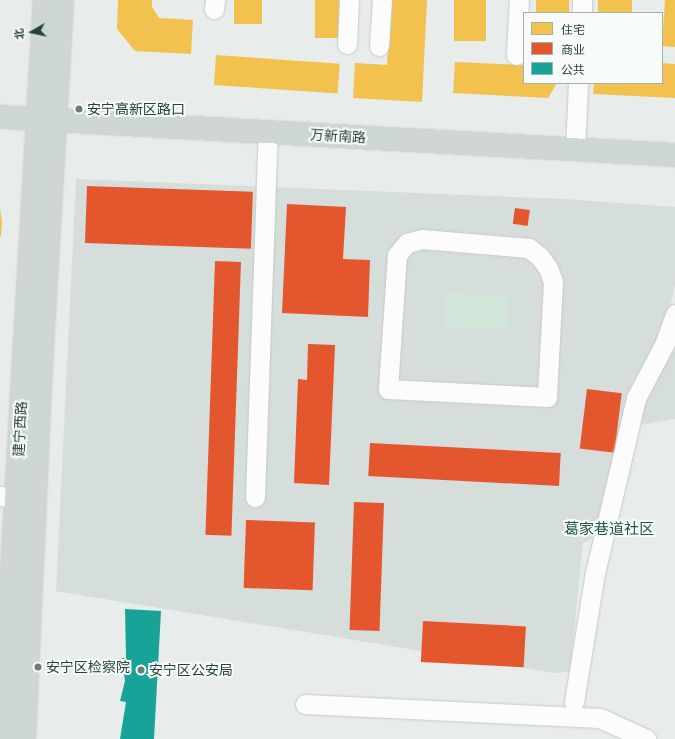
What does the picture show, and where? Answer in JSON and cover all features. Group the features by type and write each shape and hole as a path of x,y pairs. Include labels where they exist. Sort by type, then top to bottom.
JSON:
{"main road":[{"path":"45,0 47,119"},
{"path":"47,119 62,0"},
{"name":"万新南路","path":"0,117 675,155"},
{"name":"建宁西路","path":"4,739 2,715 8,497 47,119"},
{"name":"建宁西路","path":"24,739 40,376 47,119"}],"street":[{"path":"347,44 349,0"},
{"path":"380,46 382,0"},
{"path":"516,55 519,0"},
{"path":"582,0 582,12"},
{"path":"575,150 578,84"},
{"path":"255,497 268,132"},
{"path":"422,239 529,248 540,256 548,268 553,282 547,397 388,389 395,263 401,249 414,240 422,239"},
{"path":"574,702 595,573 636,398 664,345 675,314"},
{"path":"306,704 600,718 646,739"}],"shaded area":[{"path":"76,179 565,199 675,207 675,285 662,341 597,536 583,543 570,672 554,673 56,591"},
{"path":"675,338 675,419 641,425 647,388"}],"green space":[{"path":"446,293 509,296 507,329 444,326"}],"building: 住宅":[{"path":"118,0 152,0 152,7 159,18 193,20 191,54 135,51 117,29"},
{"path":"234,0 262,0 262,24 234,24"},
{"path":"315,0 341,0 341,38 315,38"},
{"path":"390,0 427,0 422,102 353,98 355,63 387,65"},
{"path":"454,0 486,0 486,41 454,41"},
{"path":"536,0 569,0 569,12 536,12"},
{"path":"598,0 632,0 632,12 598,12"},
{"path":"665,0 675,0 675,47 663,46"},
{"path":"216,55 340,64 338,94 214,85"},
{"path":"455,62 523,65 523,84 556,84 548,98 453,93"},
{"path":"663,63 675,64 675,98 593,94 594,84 663,84"},
{"path":"0,209 2,221 1,236 0,236"}],"building: 商业":[{"path":"87,186 253,192 251,249 85,243"},
{"path":"287,204 346,207 343,259 370,260 368,317 282,313"},
{"path":"515,208 530,210 528,226 513,224"},
{"path":"215,261 241,262 231,536 205,535"},
{"path":"308,344 335,345 329,485 294,483 298,379 307,380"},
{"path":"587,389 622,393 614,453 580,449"},
{"path":"370,443 561,453 559,486 368,476"},
{"path":"354,502 384,503 380,631 350,630"},
{"path":"246,520 315,522 313,590 244,588"},
{"path":"423,621 526,626 524,667 421,662"}],"building: 公共":[{"name":"安宁区公安局","path":"125,609 161,611 154,739 120,739 126,702 120,701 125,681 122,658 126,658"}],"place":[{"name":"安宁高新区路口","path":"79,109"},
{"name":"安宁区检察院","path":"38,667"},
{"name":"安宁区公安局","path":"141,670"}],"district":[{"name":"葛家巷道社区","path":"609,530"}]}
